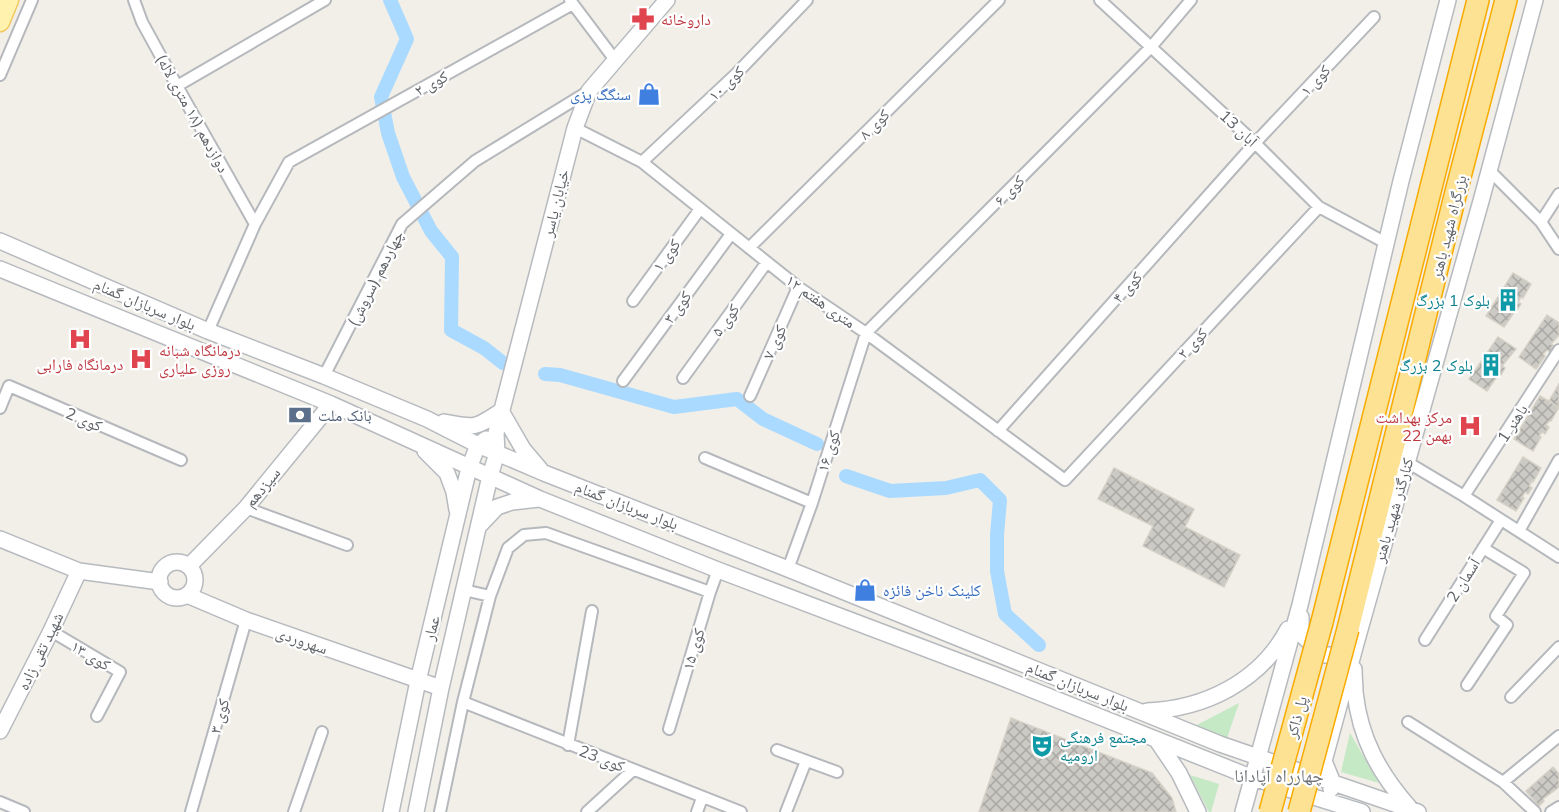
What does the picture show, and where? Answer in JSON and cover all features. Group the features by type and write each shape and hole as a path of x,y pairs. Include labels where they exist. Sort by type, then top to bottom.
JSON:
{"highway":[{"path":"1470,29 1473,0"},
{"name":"بزرگراه شهید باهنر","path":"1322,622 1478,0"},
{"name":"بزرگراه شهید باهنر","path":"1352,635 1453,204 1506,0"},
{"name":"پل ذاکر","path":"1270,812 1322,622"},
{"name":"پل ذاکر","path":"1299,812 1352,635"}],"main road":[{"path":"0,22 9,0"},
{"name":"خیابان یاسر","path":"497,453 496,433 501,411 575,128 589,91 667,0"},
{"path":"1243,812 1300,605 1386,243 1448,0"},
{"name":"کنارگذر شهید باهنر","path":"1333,783 1324,761 1352,635 1407,462 1482,201 1535,0"},
{"name":"بلوار سربازان گمنام","path":"0,241 208,331 428,419 478,445 544,473 789,569 1220,744 1414,811"},
{"path":"5,271 14,254 20,250"},
{"name":"بلوار سربازان گمنام","path":"5,271 331,404 540,499 718,570 995,675 1326,807 1362,812"},
{"name":"سیزدهم","path":"189,567 246,508 331,404"},
{"path":"428,419 469,427 483,423 501,411 526,454 544,473"},
{"path":"478,445 496,433"},
{"path":"417,442 447,473 454,492 458,519"},
{"name":"عمار","path":"391,812 418,681 469,468 478,445"},
{"name":"عمار","path":"416,812 441,688 497,453"},
{"path":"479,526 497,507 512,502 540,499"},
{"path":"0,539 79,571 160,582"},
{"path":"178,562 189,567 195,576 194,587 187,595 175,598 170,596 161,587 162,570 178,562"},
{"name":"شهید تقی زاده","path":"0,731 51,632 79,571"},
{"name":"سهروردی","path":"187,595 246,620 441,688"},
{"path":"1300,605 1301,634 1322,655 1351,656 1352,635"},
{"path":"1141,711 1168,710 1195,705 1220,695 1254,672 1281,642 1300,605"},
{"path":"1352,635 1357,706 1365,738 1392,788 1414,811"},
{"path":"1156,739 1179,773 1198,812"},
{"path":"1326,807 1333,783"}],"street":[{"path":"0,75 32,0"},
{"name":"دوازدهم (۱۸ متری لاله)","path":"134,0 142,22 255,224"},
{"path":"177,86 326,0"},
{"name":"کوی ۱۰","path":"642,162 736,74 807,0"},
{"name":"کوی ۸","path":"749,248 999,0"},
{"name":"13 آبان","path":"1100,0 1256,143 1319,207 1386,243"},
{"name":"کوی ۶","path":"866,333 1151,48 1191,0"},
{"path":"572,2 615,60"},
{"name":"کوی ۲","path":"255,224 289,162 572,2"},
{"name":"کوی ۱","path":"1256,143 1374,17"},
{"name":"چهاردهم (سروش)","path":"324,376 402,225 475,162 589,91"},
{"name":"۱۲ متری هفتم","path":"575,128 642,162 798,287 866,333 1065,480"},
{"name":"کوی ۴","path":"998,431 1256,143"},
{"path":"1489,170 1541,222 1559,249"},
{"path":"1541,222 1559,194"},
{"name":"کوی ۲","path":"1065,480 1319,207"},
{"name":"کوی ۱","path":"633,301 700,208"},
{"path":"208,331 255,224"},
{"name":"کوی ۳","path":"623,381 731,234"},
{"name":"کوی ۵","path":"683,378 767,261"},
{"name":"کوی ۷","path":"750,396 798,287"},
{"name":"کوی ۱۶","path":"789,569 866,333"},
{"name":"باهنر 1","path":"1464,496 1559,350"},
{"name":"کوی 2","path":"0,408 9,386 182,460"},
{"path":"705,458 812,503"},
{"path":"1519,531 1559,460"},
{"path":"1407,462 1559,557"},
{"path":"246,508 347,545"},
{"name":"آسمان 2","path":"1425,640 1501,520"},
{"path":"440,812 463,702 490,596 508,548 524,535 546,533 710,592"},
{"path":"1467,685 1507,625 1496,616 1524,573 1483,548"},
{"name":"کوی ۱۵","path":"669,729 718,570"},
{"path":"464,590 490,596"},
{"path":"568,745 592,611"},
{"name":"کوی ۳","path":"191,812 246,620"},
{"name":"کوی ۱۳","path":"51,632 120,672 97,716"},
{"path":"1511,697 1559,647"},
{"name":"کوی 23","path":"463,702 741,812"},
{"path":"1408,722 1503,782 1535,812"},
{"path":"294,812 321,732"},
{"path":"1503,782 1559,736"},
{"path":"777,750 837,772"},
{"path":"786,812 806,761"},
{"path":"587,812 633,770"},
{"path":"697,812 702,798"},
{"path":"0,802 24,812"},
{"path":"1551,812 1559,807"}],"green space":[{"path":"1239,703 1227,738 1195,726"},
{"path":"1350,733 1379,783 1341,772"},
{"path":"1190,775 1219,784 1211,812 1209,812"}],"building":[{"name":"بلوک 1 بزرگ","path":"1513,273 1531,284 1518,302 1521,304 1517,310 1514,308 1511,313 1513,314 1504,327 1486,316"},
{"path":"1547,315 1559,323 1559,335 1551,344 1554,346 1550,352 1547,350 1543,354 1545,356 1536,369 1519,357"},
{"name":"بلوک 2 بزرگ","path":"1498,337 1516,349 1502,366 1505,368 1501,375 1497,372 1494,377 1496,378 1487,391 1469,379"},
{"path":"1559,384 1559,407 1549,401"},
{"path":"1540,396 1559,407 1546,425 1549,427 1545,434 1542,432 1539,436 1541,437 1533,451 1514,439"},
{"path":"1523,457 1541,468 1529,486 1532,488 1528,494 1525,492 1516,511 1497,500"},
{"path":"1114,468 1194,509 1185,527 1240,555 1224,587 1143,546 1153,526 1098,499"},
{"name":"مجتمع فرهنگی ارومیه","path":"1011,718 1152,773 1172,798 1176,812 979,812"},
{"path":"1553,767 1559,774 1559,787 1543,799 1544,801 1539,806 1526,791"}],"waterway":[{"path":"390,0 407,39 381,97 388,133 403,177 431,231 452,257 451,330 484,348 503,363"},
{"path":"545,374 560,375 674,407 737,399 763,419 817,444"},
{"path":"846,476 890,491 946,488 980,480 1000,500 997,571 1005,614 1039,645"}],"place":[{"name":"داروخانه","path":"643,19"},
{"name":"سنگگ پزی","path":"649,94"},
{"name":"بلوک 1 بزرگ","path":"1508,300"},
{"name":"درمانگاه فارابی","path":"80,339"},
{"name":"درمانگاه شبانه روزی علیاری","path":"141,359"},
{"name":"بلوک 2 بزرگ","path":"1491,365"},
{"name":"بانک ملت","path":"300,415"},
{"name":"مرکز بهداشت 22 بهمن","path":"1470,426"},
{"name":"کلینک ناخن فائزه","path":"865,590"},
{"name":"مجتمع فرهنگی ارومیه","path":"1042,746"}],"district":[{"name":"چهارراه آپادانا","path":"1279,776"}]}
